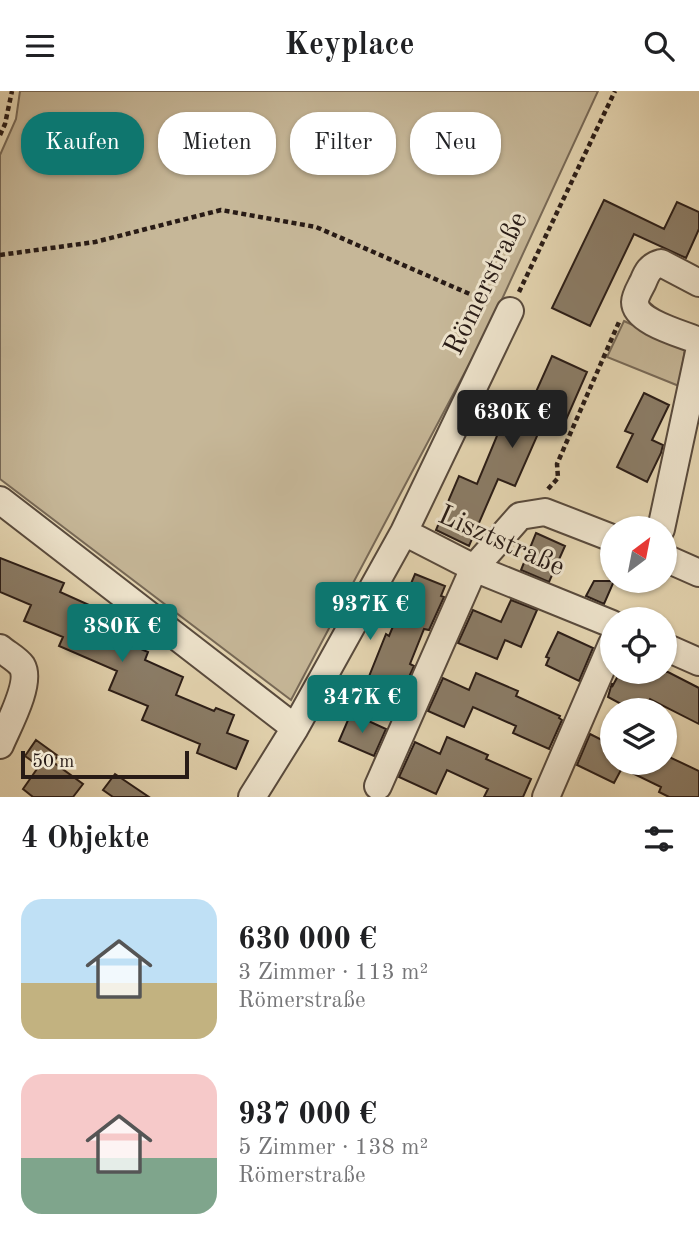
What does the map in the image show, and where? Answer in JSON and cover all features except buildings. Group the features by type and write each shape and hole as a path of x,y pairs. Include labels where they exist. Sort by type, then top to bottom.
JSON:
{"street":[{"path":"699,283 661,263 654,264 634,300 636,311 646,320 699,341"},
{"name":"Römerstraße","path":"252,797 295,728 404,532 510,311"},
{"path":"664,516 699,352"},
{"path":"0,500 295,728"},
{"path":"378,786 474,568 520,516 545,512 600,533"},
{"name":"Lisztstraße","path":"404,532 474,568 600,619"},
{"path":"677,563 699,573"},
{"path":"0,648 21,665 26,677 0,745"},
{"path":"677,652 699,661"},
{"path":"546,797 600,671"}],"path":[{"path":"0,135 12,91"},
{"name":"Römerstraße","path":"510,311 615,91"},
{"path":"0,255 95,242 221,210 316,227 510,311"},
{"path":"558,478 556,464 620,320 634,300"}],"shaded area":[{"path":"20,91 598,91 491,323 291,700 0,479 0,155 16,119"},
{"path":"624,321 685,349 679,386 607,357"}]}
